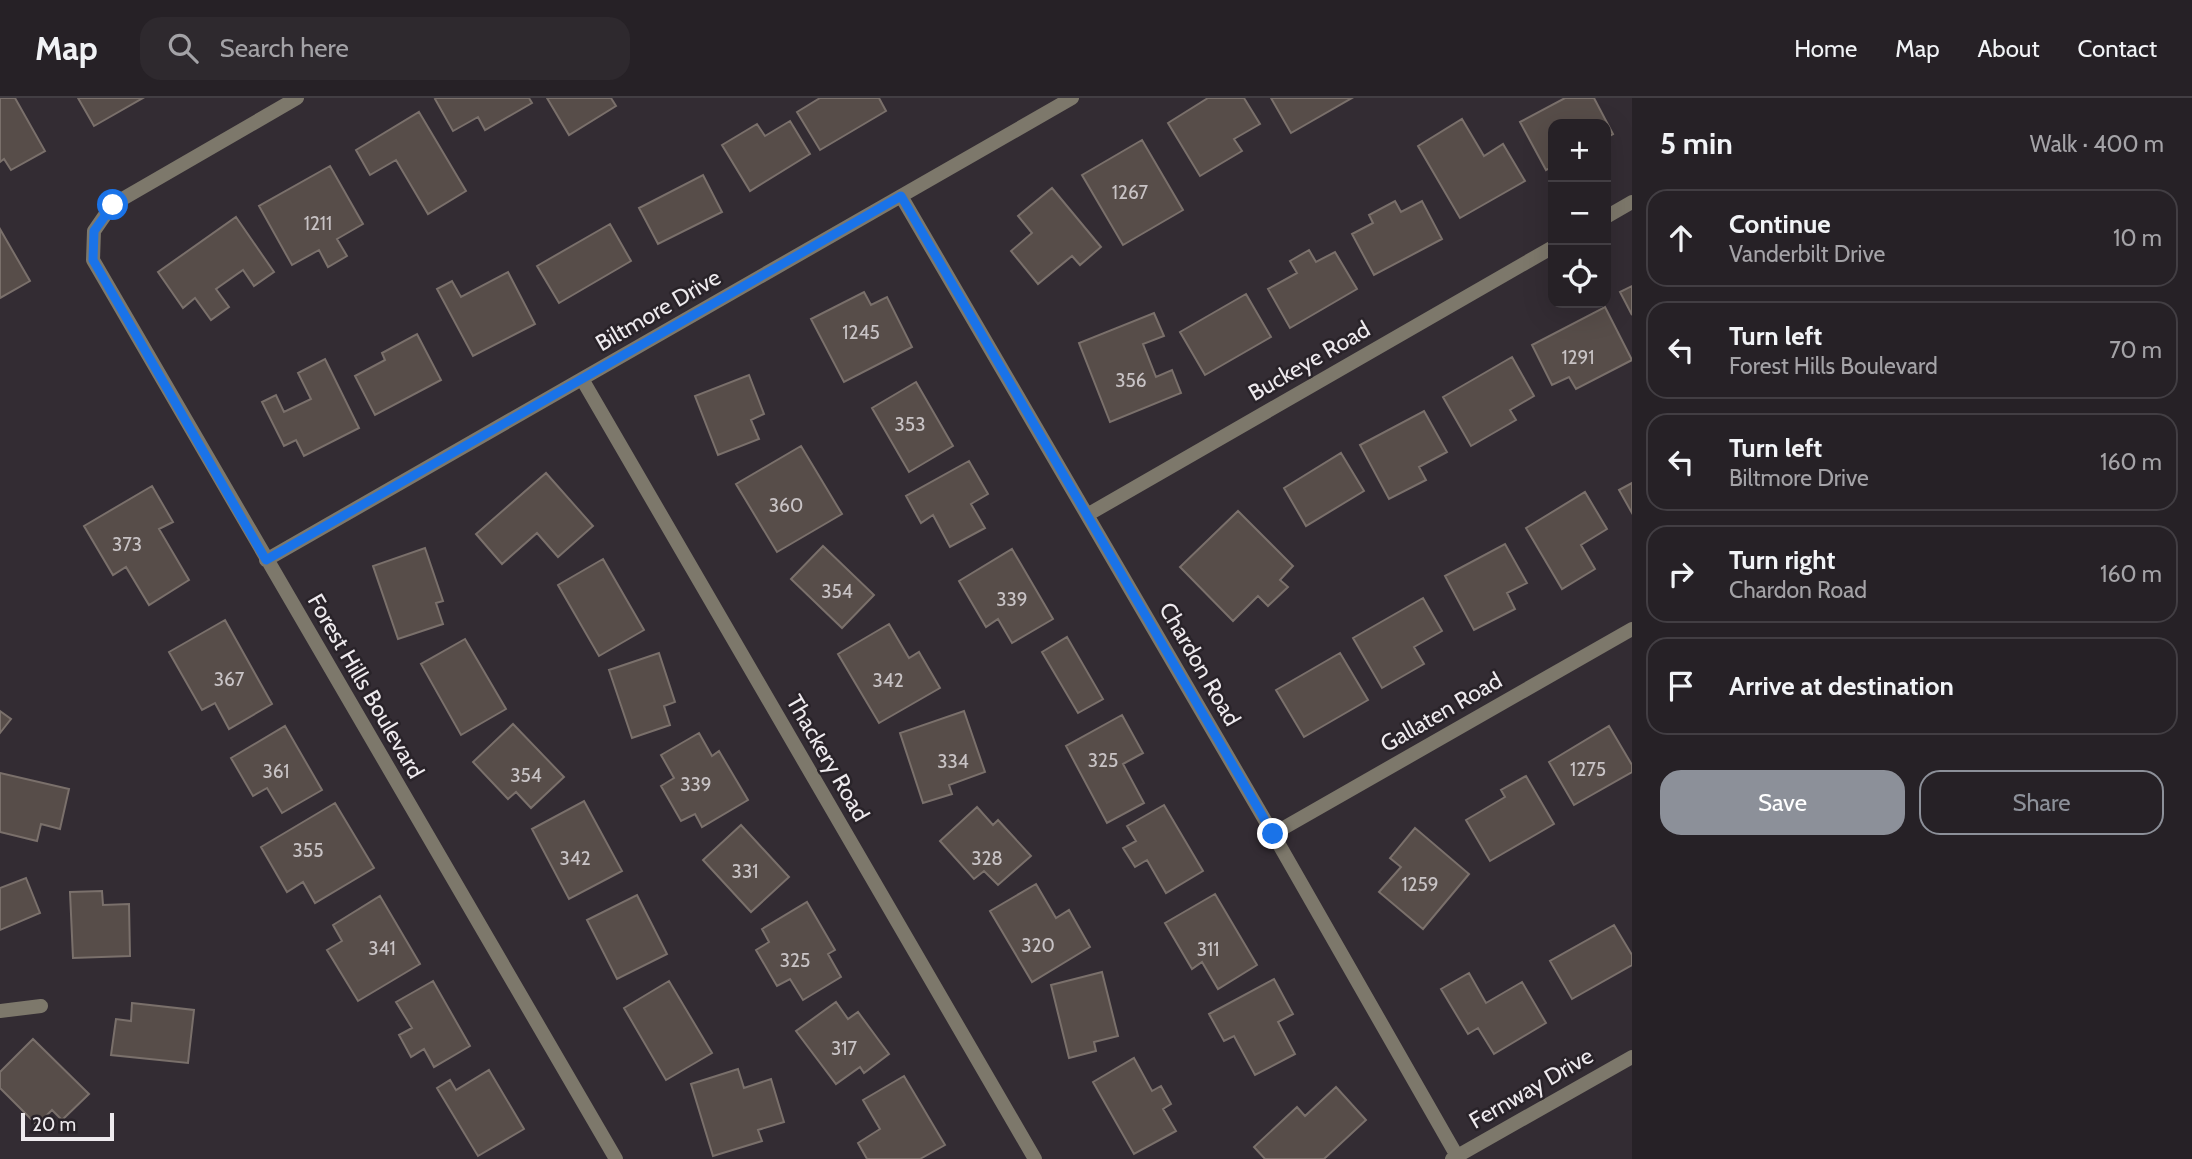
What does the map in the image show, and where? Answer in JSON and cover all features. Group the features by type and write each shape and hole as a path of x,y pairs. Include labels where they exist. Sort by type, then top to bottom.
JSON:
{"street":[{"name":"Forest Hills Boulevard","path":"297,98 113,205 94,231 93,260 616,1159"},
{"name":"Biltmore Drive","path":"266,560 1072,98"},
{"name":"Chardon Road","path":"901,196 1273,834 1455,1158"},
{"path":"1611,214 1632,202"},
{"name":"Buckeye Road","path":"1087,515 1548,250"},
{"name":"Thackery Road","path":"582,379 1035,1159"},
{"name":"Gallaten Road","path":"1273,834 1632,629"},
{"path":"0,1011 41,1006"},
{"name":"Fernway Drive","path":"1455,1158 1632,1057"}],"building":[{"path":"0,98 15,98 45,151 11,170 4,159 0,162"},
{"path":"78,98 143,98 94,126"},
{"path":"529,98 532,103 485,130 478,117 453,131 435,99"},
{"path":"547,98 611,98 616,106 569,135"},
{"path":"820,98 879,98 886,111 820,150 797,112"},
{"path":"1208,98 1244,98 1260,124 1234,139 1242,151 1200,176 1168,123"},
{"path":"1271,98 1352,98 1291,133"},
{"path":"1565,98 1594,98 1605,119 1548,119 1546,170 1520,122"},
{"path":"419,112 466,191 428,214 396,160 370,175 356,150"},
{"path":"1462,119 1484,156 1503,144 1525,181 1460,218 1418,146"},
{"path":"790,121 810,154 750,191 722,145 757,124 765,136"},
{"path":"1142,140 1183,210 1123,245 1082,175"},
{"path":"330,166 363,224 337,239 347,256 328,267 319,250 292,265 259,206"},
{"path":"703,175 722,212 658,244 639,208"},
{"path":"1052,188 1101,247 1080,265 1072,256 1038,284 1011,251 1032,233 1018,216"},
{"path":"1395,201 1401,212 1422,201 1442,239 1374,275 1352,234 1373,223 1369,215"},
{"path":"236,217 274,272 254,286 243,270 216,289 229,307 211,320 195,298 183,308 158,272"},
{"path":"610,224 631,261 559,303 537,266"},
{"path":"0,229 30,281 0,298"},
{"path":"1309,250 1316,262 1335,252 1357,289 1290,328 1268,289 1297,273 1290,261"},
{"path":"508,272 535,324 473,356 437,289 452,281 461,297"},
{"path":"1632,286 1632,315 1620,292"},
{"path":"864,292 871,305 887,297 912,347 844,382 811,319"},
{"path":"1246,294 1271,337 1205,375 1180,332"},
{"path":"1606,308 1632,360 1576,389 1569,377 1552,385 1532,345"},
{"path":"1154,313 1164,336 1143,344 1156,377 1172,370 1181,393 1110,422 1079,343"},
{"path":"417,334 441,380 375,415 355,376 385,360 382,353"},
{"path":"1512,357 1534,396 1510,410 1516,420 1471,446 1443,397"},
{"path":"325,359 359,428 304,456 296,440 284,446 262,402 276,395 284,412 311,399 298,373"},
{"path":"749,375 764,414 751,420 759,439 718,455 695,396"},
{"path":"916,382 953,446 909,472 872,408"},
{"path":"1424,411 1447,452 1419,467 1426,480 1389,499 1360,445"},
{"path":"801,446 842,514 777,552 736,484"},
{"path":"1341,453 1364,491 1306,526 1284,488"},
{"path":"969,461 988,494 971,504 985,528 950,547 933,515 921,523 906,496"},
{"path":"546,473 593,526 558,557 537,533 502,564 476,534"},
{"path":"1632,483 1632,513 1619,490"},
{"path":"152,486 173,522 159,529 189,580 149,605 126,567 113,575 84,526"},
{"path":"1585,492 1607,529 1581,545 1595,569 1562,589 1526,528"},
{"path":"1238,511 1293,566 1280,580 1288,587 1268,606 1258,596 1233,621 1180,567"},
{"path":"1505,544 1527,583 1507,593 1515,609 1474,630 1445,576"},
{"path":"823,546 874,595 842,628 791,579"},
{"path":"425,548 443,601 436,603 443,624 398,639 373,566"},
{"path":"1012,549 1053,619 1012,643 998,619 986,627 959,581"},
{"path":"603,559 644,630 599,656 558,585"},
{"path":"1423,598 1442,631 1414,647 1424,664 1382,688 1353,638"},
{"path":"225,620 272,704 229,729 215,703 202,710 169,652"},
{"path":"889,624 909,658 919,652 940,688 879,723 838,654"},
{"path":"1067,637 1103,699 1078,713 1042,652"},
{"path":"465,639 506,709 461,735 421,664"},
{"path":"659,653 675,702 664,706 670,725 632,738 609,670"},
{"path":"1340,653 1368,700 1304,737 1276,690"},
{"path":"0,711 11,719 0,733"},
{"path":"964,711 985,772 949,785 952,794 923,803 900,733"},
{"path":"1122,715 1143,753 1123,764 1144,803 1107,823 1066,746"},
{"path":"513,724 564,777 531,808 516,792 508,799 473,762"},
{"path":"285,726 322,790 282,813 267,788 253,796 231,758"},
{"path":"1609,726 1632,765 1632,772 1574,805 1549,762"},
{"path":"699,733 712,756 719,751 748,800 702,827 695,814 681,821 661,786 674,778 661,755"},
{"path":"0,773 69,789 60,829 41,824 37,841 0,832"},
{"path":"1526,776 1554,824 1490,861 1466,820 1505,797 1501,790"},
{"path":"584,801 622,871 569,899 532,829"},
{"path":"335,803 374,868 315,903 303,882 287,892 261,847"},
{"path":"1164,805 1203,871 1166,893 1147,860 1135,867 1123,848 1136,841 1127,826"},
{"path":"977,807 993,825 998,820 1031,856 998,885 984,871 974,879 940,841"},
{"path":"741,825 789,877 751,912 703,860"},
{"path":"1415,828 1469,874 1423,929 1379,892 1401,867 1390,858"},
{"path":"26,878 40,913 0,930 0,888"},
{"path":"1036,884 1056,918 1069,910 1090,947 1032,982 990,911"},
{"path":"102,891 103,905 129,904 130,956 73,958 70,892"},
{"path":"1215,894 1257,965 1218,989 1202,962 1192,969 1165,923"},
{"path":"637,895 667,954 617,979 587,920"},
{"path":"380,896 420,964 358,1001 327,950 342,941 333,925"},
{"path":"807,902 835,950 828,954 841,977 803,1000 790,979 777,986 756,950 769,942 762,929"},
{"path":"1614,925 1632,955 1632,965 1572,999 1550,961"},
{"path":"1102,972 1118,1036 1094,1042 1096,1051 1069,1058 1051,985"},
{"path":"1469,973 1486,1003 1522,982 1546,1023 1494,1054 1478,1028 1468,1034 1441,989"},
{"path":"1274,979 1293,1014 1278,1022 1295,1054 1255,1075 1234,1036 1224,1041 1209,1014"},
{"path":"433,981 470,1046 434,1067 424,1049 411,1057 399,1035 412,1028 396,1002"},
{"path":"669,981 712,1053 666,1080 624,1008"},
{"path":"836,1002 848,1019 858,1012 889,1054 864,1073 860,1067 836,1084 796,1031"},
{"path":"132,1003 194,1010 188,1063 111,1055 116,1019 131,1021"},
{"path":"33,1039 89,1094 62,1120 52,1110 37,1125 0,1088 0,1072"},
{"path":"1134,1058 1152,1091 1161,1086 1171,1104 1163,1109 1176,1131 1134,1154 1093,1082"},
{"path":"738,1069 744,1088 771,1079 784,1122 758,1130 762,1141 713,1156 691,1084"},
{"path":"489,1070 524,1129 478,1156 437,1088 450,1080 456,1090"},
{"path":"904,1076 945,1145 920,1159 867,1159 858,1143 880,1129 863,1100"},
{"path":"1336,1087 1366,1120 1324,1159 1265,1159 1254,1147 1297,1107 1305,1116"}],"route":[{"path":"113,205 94,231 93,260 266,560 901,196 1273,834"}]}
